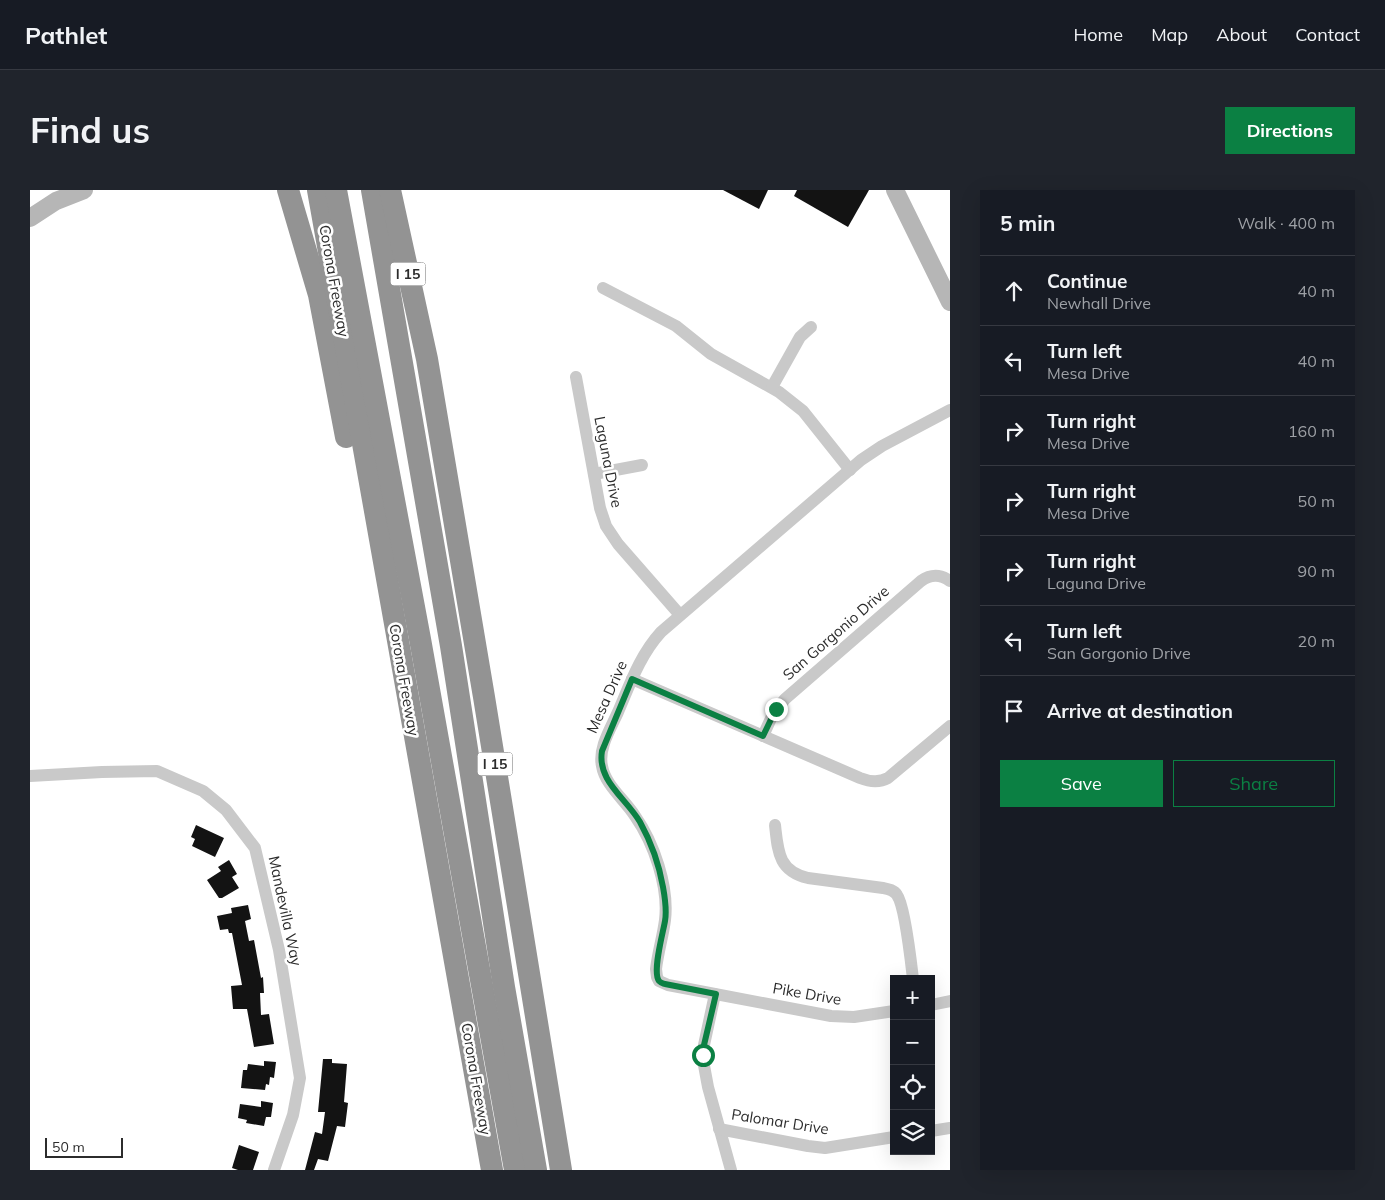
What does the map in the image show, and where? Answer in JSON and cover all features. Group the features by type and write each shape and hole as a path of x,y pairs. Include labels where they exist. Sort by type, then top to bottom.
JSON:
{"highway":[{"path":"288,190 319,294 346,436 392,611"},
{"name":"Corona Freeway","path":"318,190 492,1170"},
{"path":"336,190 420,639 515,1170"},
{"path":"348,190 398,478 420,639"},
{"path":"358,190 409,476 450,640"},
{"path":"372,190 450,640 504,987 536,1170"},
{"name":"I 15","path":"390,190 426,359 484,697 561,1170"},
{"path":"402,190 426,359"}],"main road":[{"path":"30,218 56,201 84,190"},
{"path":"895,190 950,302"}],"street":[{"path":"603,288 676,326 710,354 787,397 803,412 850,470"},
{"path":"772,387 800,337 812,327"},
{"name":"Laguna Drive","path":"576,378 600,508 604,520 622,549 680,615"},
{"name":"Mesa Drive","path":"716,994 663,984 657,977 657,963 666,911 660,871 648,838 639,821 603,771 601,762 604,745 643,657 661,632 868,455 950,410"},
{"path":"594,474 642,465"},
{"name":"San Gorgonio Drive","path":"763,736 776,709 783,700 921,581 931,576 941,576 948,579"},
{"path":"632,679 860,778 874,782 888,778 950,726"},
{"name":"Mandevilla Way","path":"30,776 157,771 203,791 226,810 255,848 279,950 300,1078 293,1115 274,1170"},
{"path":"775,825 778,851 783,863 791,872 808,878 883,888 897,894 901,905 912,975"},
{"path":"716,994 703,1055 708,1087 731,1170"},
{"name":"Pike Drive","path":"716,994 838,1017 890,1012"},
{"path":"935,1003 950,1001"},
{"path":"935,1130 950,1128"},
{"name":"Palomar Drive","path":"719,1129 826,1148 890,1138"}],"building":[{"path":"723,190 768,190 759,209"},
{"path":"797,190 869,190 848,227 794,196"},
{"path":"196,825 224,838 215,857 192,846 195,839 191,837"},
{"path":"229,860 237,874 232,877 239,888 219,898 207,880 221,871 218,867"},
{"path":"248,905 251,919 245,921 249,941 254,940 261,978 263,977 264,993 260,993 261,1015 269,1014 274,1044 254,1047 247,1009 233,1009 231,986 242,985 232,933 229,933 228,929 220,930 217,916 232,913 231,908"},
{"path":"323,1059 332,1059 332,1063 347,1064 344,1102 348,1103 345,1127 337,1126 328,1161 318,1159 314,1170 305,1170 315,1132 322,1134 325,1112 318,1112"},
{"path":"264,1061 276,1062 274,1078 270,1077 269,1085 266,1084 265,1090 241,1088 243,1070 247,1070 248,1064 264,1066"},
{"path":"261,1101 273,1103 271,1117 266,1117 264,1126 246,1123 247,1120 238,1118 240,1104 261,1107"},
{"path":"239,1145 259,1152 253,1170 232,1168"}],"route":[{"path":"703,1055 716,994 661,983 658,979 656,973 657,963 666,911 660,871 648,838 639,821 614,789 603,771 601,762 602,751 632,679 763,736 776,709"}]}
